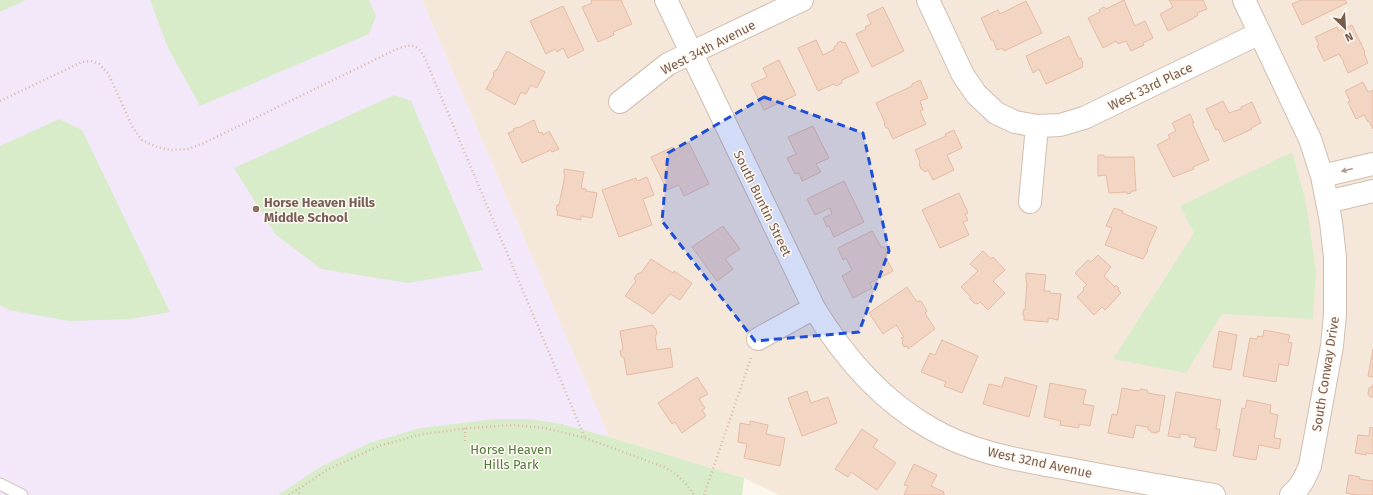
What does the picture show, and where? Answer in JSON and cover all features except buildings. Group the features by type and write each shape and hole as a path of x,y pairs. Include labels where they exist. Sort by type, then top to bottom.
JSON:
{"street":[{"name":"South Buntin Street","path":"666,0 814,308 836,343 853,364 881,392"},
{"name":"West 34th Avenue","path":"620,102 668,64 802,0"},
{"name":"West 33rd Place","path":"928,0 963,75 976,94 996,113 1015,122 1037,126 1060,125 1084,118 1260,33"},
{"name":"South Conway Drive","path":"1244,0 1310,139 1322,176 1335,257 1336,314 1332,346 1310,466 1304,480 1291,495"},
{"path":"1030,202 1037,126"},
{"path":"1322,176 1373,164"},
{"path":"1327,202 1373,191"},
{"path":"758,339 814,308"},
{"name":"West 32nd Avenue","path":"881,392 930,428 989,453 1023,461 1214,495"}],"lane":[{"path":"0,484 22,495"}],"path":[{"path":"0,101 82,62 99,64 108,73 133,128 142,140 157,147 172,150 188,149 204,143 399,48 410,45 418,48 424,56 585,438"},
{"path":"704,495 758,339"},
{"path":"289,495 329,469 379,446 422,434 465,428 514,425 544,428 585,438 664,466 686,483 694,495"},
{"path":"465,428 465,442"},
{"path":"296,490 301,495"}],"highlighted area":[{"path":"764,97 863,133 889,251 859,332 755,341 662,221 668,153"}],"shaded area":[{"name":"Horse Heaven Hills Middle School","path":"0,0 422,0 609,437 562,424 532,419 320,467 278,495 0,495"},
{"path":"422,0 1373,0 1373,495 779,495 744,478 609,437"}],"green space":[{"path":"0,0 26,0 0,12"},
{"path":"150,0 369,0 376,16 369,34 200,106 168,48"},
{"path":"394,95 411,101 483,270 408,283 321,269 275,234 234,168"},
{"path":"59,119 82,130 170,312 131,319 69,321 9,310 0,305 0,146"},
{"path":"1292,152 1306,202 1316,271 1313,319 1222,314 1186,373 1113,359 1194,233 1180,206"},
{"name":"Horse Heaven Hills Park","path":"495,419 532,419 562,424 744,478 742,495 278,495 320,467 369,443 420,428"}],"place":[{"name":"Horse Heaven Hills Middle School","path":"256,209"}]}
